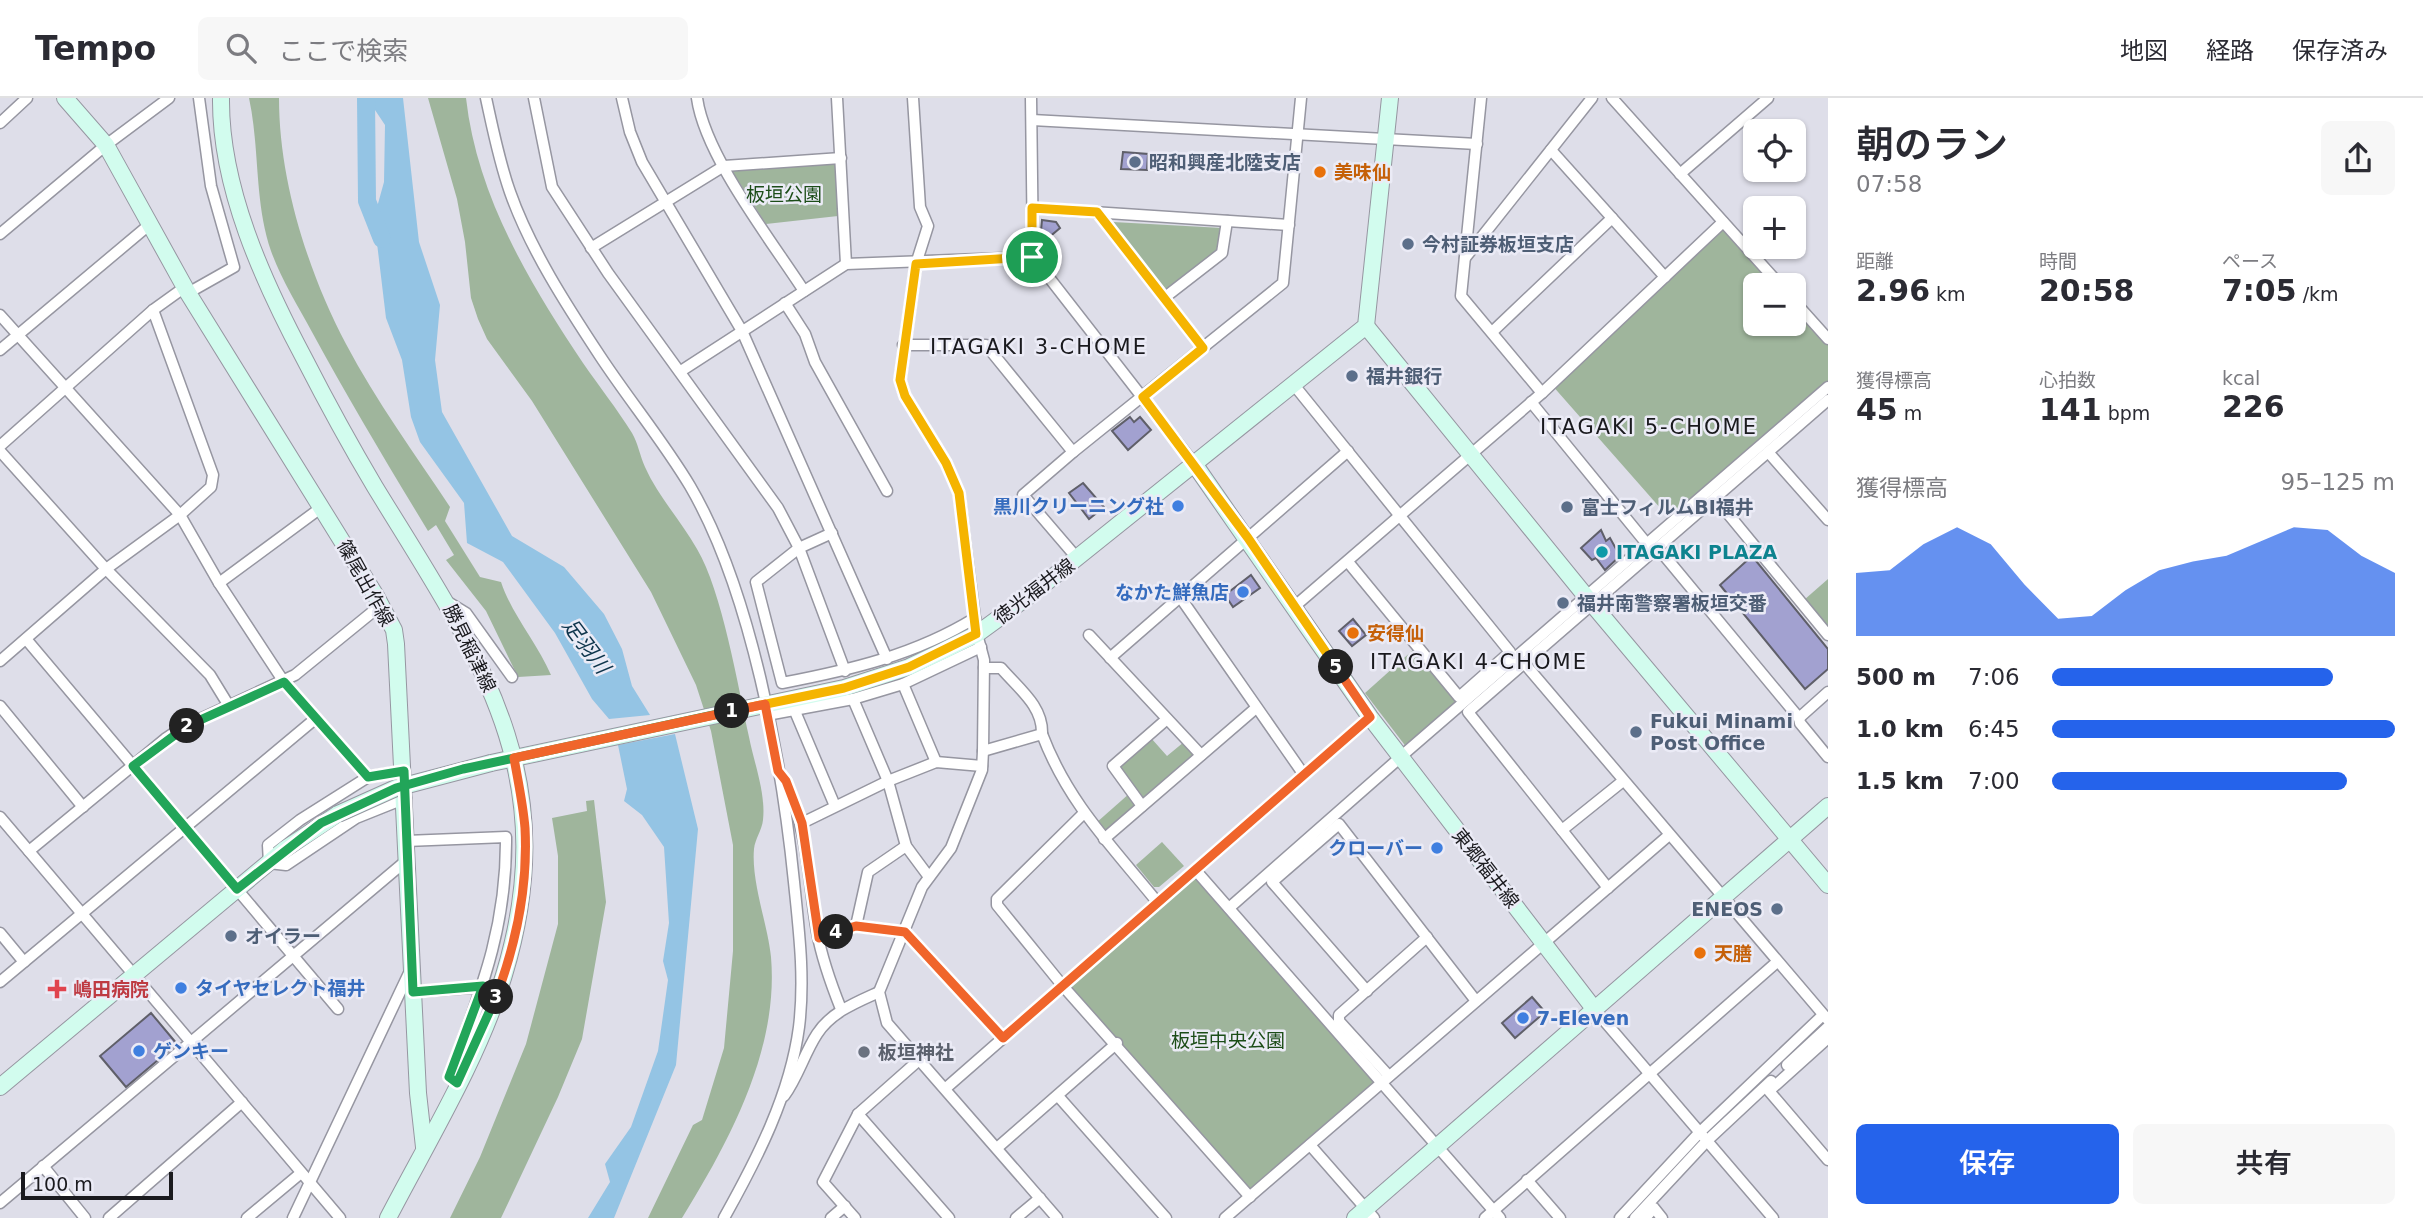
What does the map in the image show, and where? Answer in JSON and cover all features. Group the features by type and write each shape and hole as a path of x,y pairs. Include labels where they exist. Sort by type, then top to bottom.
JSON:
{"main road":[{"name":"篠尾出作線","path":"65,98 106,145 187,290 322,507 394,629 406,798 413,992 424,1147"},
{"name":"勝見稲津線","path":"221,98 229,158 240,209 273,300 374,485 447,602 487,679 519,757 525,827 524,873 519,921 504,977 484,1029 388,1218"},
{"path":"1390,98 1366,326 1590,601 1828,885"},
{"name":"徳光福井線","path":"0,1087 269,863 338,814 415,782 491,763 844,688 909,667 978,633 1195,465 1366,326"},
{"name":"東郷福井線","path":"1195,465 1370,717 1595,1010"},
{"path":"1365,1215 1438,1145 1828,806"}],"street":[{"path":"0,123 27,98"},
{"path":"0,234 106,145 170,98"},
{"path":"199,98 211,186 234,267 153,310 0,449 106,569 210,675 229,706"},
{"path":"486,98 510,194 540,255 600,356 691,488 713,531 735,589 767,706 789,828 803,978 798,1029 779,1103 747,1176 724,1218"},
{"path":"534,98 552,187 591,248 778,508 799,548 845,671"},
{"path":"622,98 635,148 742,331 887,659"},
{"path":"696,98 707,136 804,291"},
{"path":"837,98 846,264"},
{"path":"913,98 920,206 928,226 916,264 900,380 905,396 946,463 959,493 984,668 983,751 982,766 951,848 929,877 879,992 887,1023 1057,1218"},
{"path":"1031,98 1032,257 1195,465"},
{"path":"1077,558 1023,495 1283,283 1301,98"},
{"path":"1481,98 1461,296 1542,393"},
{"path":"1465,258 1592,98"},
{"path":"1612,98 1769,273"},
{"path":"1680,174 1768,98"},
{"path":"1032,120 1477,145"},
{"path":"1551,150 1665,277"},
{"path":"591,248 724,166 841,158"},
{"path":"1032,208 1289,225"},
{"path":"1097,212 1203,348"},
{"path":"1492,332 1612,218"},
{"path":"1164,298 1222,253 1227,221"},
{"path":"1295,606 1542,393 1723,222"},
{"path":"0,350 149,225"},
{"path":"681,370 846,264 916,264 1032,257"},
{"path":"785,303 805,334 816,362 887,491"},
{"path":"0,661 106,569 180,515 211,487 213,475 153,310"},
{"path":"1806,314 1828,339"},
{"path":"0,315 180,515 219,583 284,682 368,777"},
{"path":"903,345 986,345 1073,452"},
{"path":"1294,385 1510,652 1459,697 1348,562"},
{"path":"1405,753 1590,601 1828,387"},
{"path":"1653,546 1715,498 1828,400"},
{"path":"1531,402 1800,718 1800,723 1828,757"},
{"path":"1110,658 1348,451"},
{"path":"1768,452 1828,520"},
{"path":"1715,498 1828,635"},
{"path":"219,583 322,507"},
{"path":"832,533 799,548 756,582 782,683 845,671 928,644 978,633"},
{"path":"1180,597 1304,775"},
{"path":"1590,601 1468,712 1608,888"},
{"path":"447,602 466,613 512,677"},
{"path":"29,850 183,727 284,682 381,605"},
{"path":"767,706 794,709 853,699 903,684 978,633"},
{"path":"1088,635 1201,755"},
{"path":"26,639 338,1009"},
{"path":"1524,663 1668,836 1826,1018 1620,1218"},
{"path":"984,668 1001,668 1037,707 1044,721 1042,734 1056,771 1083,814 1158,903"},
{"path":"903,684 936,762"},
{"path":"1800,718 1828,692"},
{"path":"853,699 888,781 906,846 929,877"},
{"path":"0,706 83,807"},
{"path":"1104,839 1255,708"},
{"path":"794,709 835,806"},
{"path":"946,1088 1370,717"},
{"path":"0,982 315,719"},
{"path":"1142,806 1113,766 1167,719"},
{"path":"983,751 1042,734"},
{"path":"802,823 888,781 936,762 982,766"},
{"path":"1229,908 1395,762"},
{"path":"404,771 368,777 278,836 268,845 269,863 286,866 345,824 406,798"},
{"path":"778,771 786,781 802,823 825,969 841,1009"},
{"path":"1562,830 1623,781"},
{"path":"1083,814 997,899 997,905 1062,985 1117,1043 1250,1197"},
{"path":"0,817 340,1218"},
{"path":"1367,991 1272,882 1339,824 1476,1001"},
{"path":"1226,1218 1668,836"},
{"path":"406,841 506,837 507,877 498,934 483,986 449,1077 457,1083"},
{"path":"856,926 868,872 906,846"},
{"path":"0,1203 407,860"},
{"path":"1198,873 1386,1079"},
{"path":"819,938 856,926 905,932 1003,1038"},
{"path":"0,933 24,961"},
{"path":"1427,937 1339,1015 1339,1021 1438,1145 1490,1216 1527,1180 1777,962"},
{"path":"293,1218 412,968"},
{"path":"413,992 483,986"},
{"path":"779,1103 797,1079 818,1031 841,1009 879,992"},
{"path":"1595,1010 1706,1135 1773,1218"},
{"path":"1706,1135 1828,1027"},
{"path":"1828,1038 1769,1091 1828,1160"},
{"path":"997,1148 1117,1043"},
{"path":"855,1218 823,1182 858,1114 919,1060"},
{"path":"1058,1096 1166,1218"},
{"path":"109,1218 242,1102"},
{"path":"858,1114 949,1218"},
{"path":"1310,1145 1365,1215"},
{"path":"1635,1218 1703,1145"},
{"path":"43,1166 85,1218"},
{"path":"247,1218 302,1173"},
{"path":"1527,1180 1560,1218"},
{"path":"1016,1218 1040,1198"},
{"path":"831,1218 845,1206"},
{"path":"1645,1218 1654,1208 1662,1218"}],"green space":[{"path":"249,98 279,98 284,161 298,225 320,287 346,344 383,407 450,507 445,521 480,577 501,582 505,594 551,675 518,677 486,611 446,560 454,555 436,525 428,531 354,407 285,282 271,251 262,213"},
{"path":"428,98 466,98 481,169 508,237 543,301 632,433 650,478 684,528 706,567 722,613 763,799 763,820 755,845 754,862 771,957 771,992 759,1060 747,1094 717,1158 682,1218 648,1218 693,1125 702,1120 724,1048 733,951 733,845 711,731 696,685 651,592 532,401 487,339 478,319 471,298 457,199"},
{"name":"板垣公園","path":"837,163 838,216 766,224 730,168"},
{"path":"1113,222 1222,228 1220,250 1166,291"},
{"path":"1723,222 1743,244 1743,259 1756,259 1769,273 1743,273 1743,336 1806,336 1806,314 1828,339 1828,381 1669,518 1551,384"},
{"path":"1828,579 1828,629 1804,600"},
{"path":"1413,650 1458,704 1407,748 1365,693"},
{"path":"1151,738 1167,756 1184,742 1195,755 1143,800 1118,765"},
{"path":"1130,793 1138,804 1104,833 1096,823"},
{"path":"594,800 606,902 582,1039 501,1218 450,1218 480,1157 526,1044 558,924 558,856 552,818 587,811 586,801"},
{"path":"1162,842 1184,866 1159,887 1154,887 1136,865"},
{"name":"板垣中央公園","path":"1197,877 1377,1082 1249,1193 1069,985"}],"water":[{"path":"367,98 403,98 419,242 440,305 435,360 442,412 512,536 564,567 604,614 622,649 632,686 650,715 609,719 592,699 555,633 503,562 467,543 464,503 420,442 411,417 402,360 386,318 374,218 384,182 385,125"},
{"path":"675,734 698,829 676,1065 614,1218 588,1218 610,1182 605,1164 631,1127 658,1051 668,980 663,961 669,923 664,847 642,815 624,801 627,789 618,745"}],"building":[{"name":"昭和興産北陸支店","path":"1123,152 1148,154 1147,170 1121,169"},
{"path":"1042,220 1056,222 1060,228 1047,239 1041,231"},
{"path":"1130,417 1134,422 1140,417 1151,430 1128,450 1112,431"},
{"path":"1083,483 1104,507 1089,519 1069,493"},
{"name":"ITAGAKI PLAZA","path":"1601,530 1606,541 1610,538 1620,556 1605,570 1596,558 1592,560 1581,548"},
{"path":"1752,556 1828,649 1828,669 1805,689 1720,585"},
{"name":"なかた鮮魚店","path":"1251,575 1260,588 1233,607 1225,595"},
{"name":"安得仙","path":"1353,619 1366,635 1352,646 1339,631"},
{"name":"7-Eleven","path":"1532,997 1545,1012 1515,1038 1502,1023"},
{"name":"ゲンキー","path":"151,1013 177,1044 126,1087 100,1056"}],"waterway":[{"name":"足羽川","path":"366,98 367,201 382,239"}],"place":[{"name":"昭和興産北陸支店","path":"1135,162"},
{"name":"美味仙","path":"1320,172"},
{"name":"今村証券板垣支店","path":"1408,244"},
{"name":"福井銀行","path":"1352,376"},
{"name":"黒川クリーニング社","path":"1178,506"},
{"name":"富士フィルムBI福井","path":"1567,507"},
{"name":"ITAGAKI PLAZA","path":"1602,552"},
{"name":"なかた鮮魚店","path":"1243,592"},
{"name":"福井南警察署板垣交番","path":"1563,603"},
{"name":"安得仙","path":"1353,633"},
{"name":"Fukui Minami Post Office","path":"1636,732"},
{"name":"クローバー","path":"1437,848"},
{"name":"ENEOS","path":"1777,909"},
{"name":"オイラー","path":"231,936"},
{"name":"天膳","path":"1700,953"},
{"name":"タイヤセレクト福井","path":"181,988"},
{"name":"嶋田病院","path":"57,989"},
{"name":"7-Eleven","path":"1523,1018"},
{"name":"ゲンキー","path":"139,1051"},
{"name":"板垣神社","path":"864,1052"}],"district":[{"name":"ITAGAKI 3-CHOME","path":"1039,347"},
{"name":"ITAGAKI 5-CHOME","path":"1649,427"},
{"name":"ITAGAKI 4-CHOME","path":"1479,662"}],"route":[{"path":"1032,257 916,264 903,345 900,380 905,396 946,463 959,493 976,634 909,667 844,688 761,705 524,756 436,776 415,782 396,788 321,823 237,889 133,766 183,727 284,682 368,777 404,771 406,798 413,992 483,986 449,1077 457,1083 484,1029 504,977 519,921 525,827 514,758 765,704 778,771 786,781 802,823 819,938 856,926 905,932 1003,1038 1370,717 1248,538 1143,397 1203,348 1097,212 1032,208 1032,257"}]}
